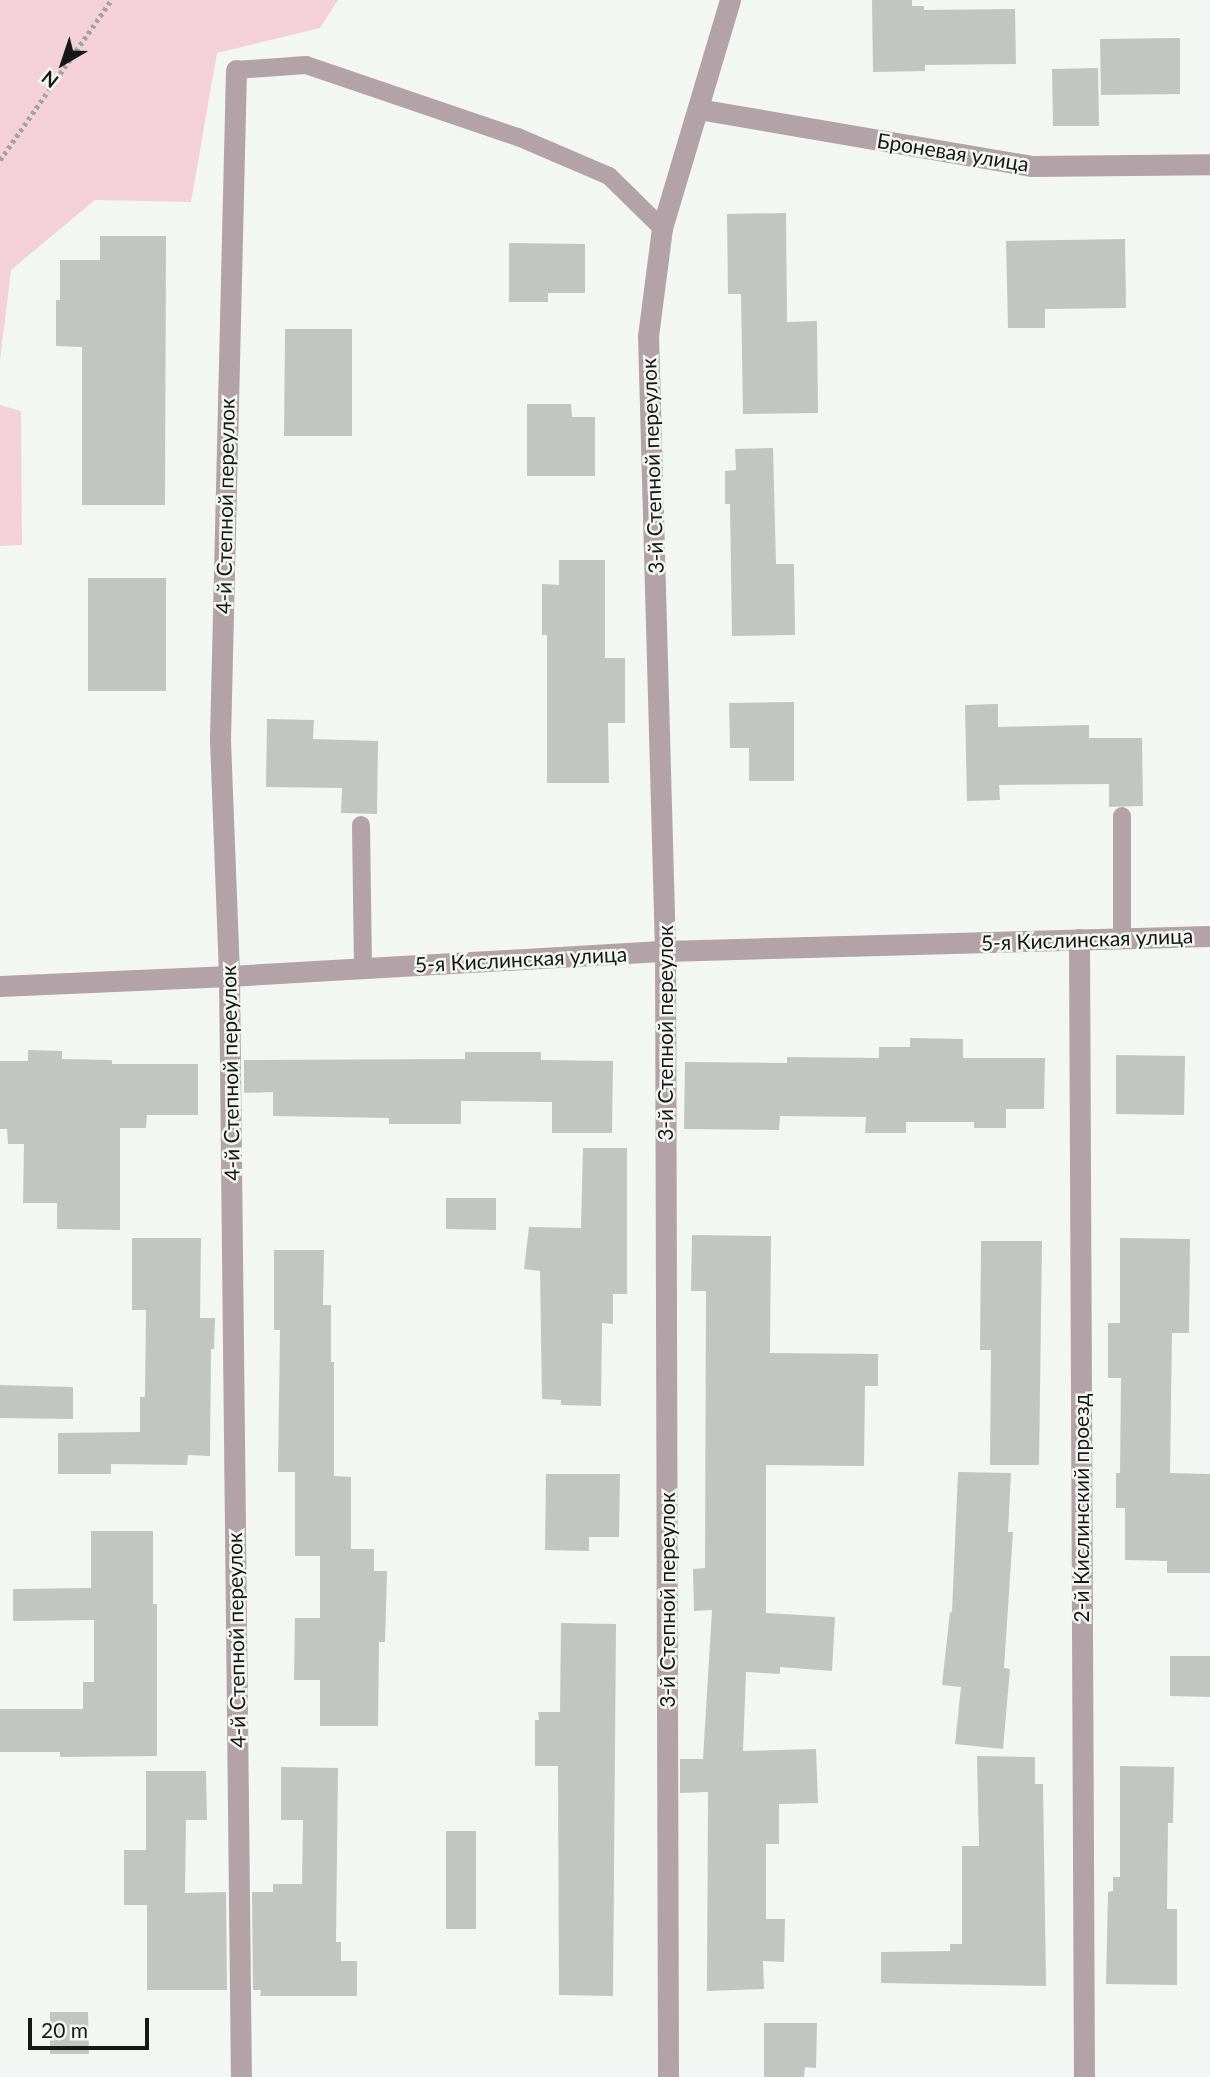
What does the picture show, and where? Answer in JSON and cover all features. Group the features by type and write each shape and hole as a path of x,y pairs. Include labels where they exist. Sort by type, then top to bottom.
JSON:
{"street":[{"name":"3-й Степной переулок","path":"668,2077 665,951 648,336 662,228 730,0"},
{"name":"4-й Степной переулок","path":"236,70 220,740 229,976 241,2077"},
{"name":"Броневая улица","path":"698,109 1031,166 1210,164"},
{"name":"5-я Кислинская улица","path":"0,986 665,951 1122,936 1210,936"},
{"name":"2-й Кислинский проезд","path":"1079,939 1084,2077"}],"lane":[{"path":"236,70 306,65 519,137 609,176 662,228"},
{"path":"1122,816 1122,936"},
{"path":"361,825 363,968"}],"path":[{"path":"0,160 111,0"}],"shaded area":[{"path":"0,0 338,0 320,28 217,53 191,202 95,200 11,270 0,361"},
{"path":"0,405 21,411 22,545 0,546"}],"building":[{"path":"872,0 912,0 912,6 924,6 924,10 1015,9 1016,64 925,65 925,71 873,72"},
{"path":"1180,38 1180,94 1101,95 1100,39"},
{"path":"1098,68 1099,126 1053,126 1052,69"},
{"path":"786,213 787,322 817,321 818,413 743,414 741,294 728,294 727,214"},
{"path":"100,236 166,236 165,505 82,505 82,347 56,346 56,300 60,300 60,260 100,260"},
{"path":"1125,239 1126,308 1045,309 1045,328 1008,328 1006,241"},
{"path":"509,243 585,244 585,293 548,293 548,302 509,302"},
{"path":"285,329 352,329 352,436 284,436"},
{"path":"527,404 571,404 572,417 595,417 595,476 527,476"},
{"path":"773,448 776,564 794,564 795,635 732,636 730,504 725,504 725,471 736,470 735,449"},
{"path":"559,560 605,560 605,658 625,658 625,723 608,723 609,783 547,783 547,635 542,635 542,584 559,585"},
{"path":"88,578 166,578 166,691 88,691"},
{"path":"794,702 794,781 749,781 749,748 730,748 729,703"},
{"path":"998,704 998,727 1089,725 1089,738 1142,738 1143,806 1109,807 1109,784 999,785 1000,800 967,801 965,705"},
{"path":"267,719 314,720 313,739 378,741 377,814 341,813 342,788 266,787"},
{"path":"910,1038 963,1039 963,1058 1045,1058 1044,1109 1006,1109 1006,1128 974,1128 974,1122 906,1122 906,1133 865,1133 866,1117 780,1116 779,1130 684,1129 685,1062 787,1063 787,1057 879,1058 879,1047 910,1047"},
{"path":"28,1050 62,1051 62,1059 112,1060 112,1064 198,1064 198,1115 147,1115 146,1128 120,1128 120,1230 57,1229 57,1203 23,1203 24,1144 8,1144 7,1129 0,1129 0,1061 28,1061"},
{"path":"465,1052 541,1052 541,1060 613,1061 612,1133 552,1133 552,1102 461,1101 461,1124 389,1124 389,1118 273,1116 273,1092 244,1093 244,1060 465,1059"},
{"path":"1116,1055 1185,1056 1184,1115 1116,1114"},
{"path":"583,1148 627,1148 627,1294 613,1294 613,1324 602,1323 601,1406 561,1405 561,1400 542,1399 540,1271 524,1269 529,1227 581,1228"},
{"path":"446,1198 496,1198 496,1230 446,1229"},
{"path":"692,1235 771,1236 770,1353 878,1354 878,1386 865,1386 864,1466 766,1465 766,1613 835,1617 832,1671 780,1667 780,1674 746,1672 743,1751 816,1749 818,1803 779,1804 779,1844 766,1844 766,1919 785,1919 784,1962 763,1961 764,1989 707,1991 708,1792 680,1793 680,1759 703,1759 712,1610 694,1611 693,1569 705,1568 706,1291 691,1291"},
{"path":"132,1238 201,1238 200,1318 215,1318 214,1349 211,1349 210,1456 188,1455 187,1465 111,1464 111,1474 58,1474 58,1433 140,1432 140,1397 145,1397 146,1310 132,1310"},
{"path":"1120,1238 1190,1239 1189,1333 1172,1333 1170,1473 1210,1474 1210,1573 1167,1573 1167,1561 1125,1560 1125,1508 1116,1508 1116,1473 1120,1473 1121,1378 1108,1378 1108,1323 1120,1323"},
{"path":"981,1241 1042,1241 1039,1465 990,1465 991,1350 980,1350"},
{"path":"274,1250 324,1250 323,1305 331,1305 331,1362 334,1362 334,1476 351,1477 351,1549 374,1549 374,1571 387,1571 385,1642 379,1642 378,1726 320,1726 320,1680 294,1680 295,1618 320,1618 320,1556 295,1556 295,1472 278,1472 280,1330 274,1330"},
{"path":"0,1385 73,1387 73,1419 0,1418"},
{"path":"958,1472 1011,1473 1008,1532 1013,1532 1004,1668 1010,1669 1003,1749 955,1744 961,1687 942,1685 952,1612"},
{"path":"546,1474 620,1474 619,1537 589,1537 589,1551 545,1550"},
{"path":"91,1531 153,1531 153,1604 157,1604 157,1756 60,1757 60,1752 0,1752 0,1709 83,1709 83,1682 94,1682 94,1620 13,1621 13,1589 91,1588"},
{"path":"561,1623 616,1624 613,1996 559,1995 558,1766 535,1766 535,1720 539,1720 538,1712 560,1712"},
{"path":"1170,1656 1210,1656 1210,1697 1170,1696"},
{"path":"977,1756 1035,1757 1035,1784 1043,1784 1046,1986 881,1983 881,1952 950,1951 950,1944 962,1944 962,1846 979,1846"},
{"path":"1120,1766 1174,1767 1173,1823 1168,1823 1167,1909 1177,1909 1177,1985 1106,1984 1108,1892 1113,1891 1113,1877 1120,1877"},
{"path":"281,1767 338,1768 336,1942 341,1942 341,1961 357,1961 357,1996 260,1996 261,1990 253,1990 252,1892 273,1892 273,1884 302,1884 303,1820 281,1820"},
{"path":"146,1771 206,1771 207,1820 186,1820 185,1893 226,1892 227,1990 147,1990 147,1905 124,1905 124,1850 146,1850"},
{"path":"446,1831 476,1831 476,1929 446,1929"},
{"path":"50,2012 88,2012 89,2054 50,2054"},
{"path":"764,2023 817,2023 816,2068 805,2067 804,2077 764,2077"}]}
